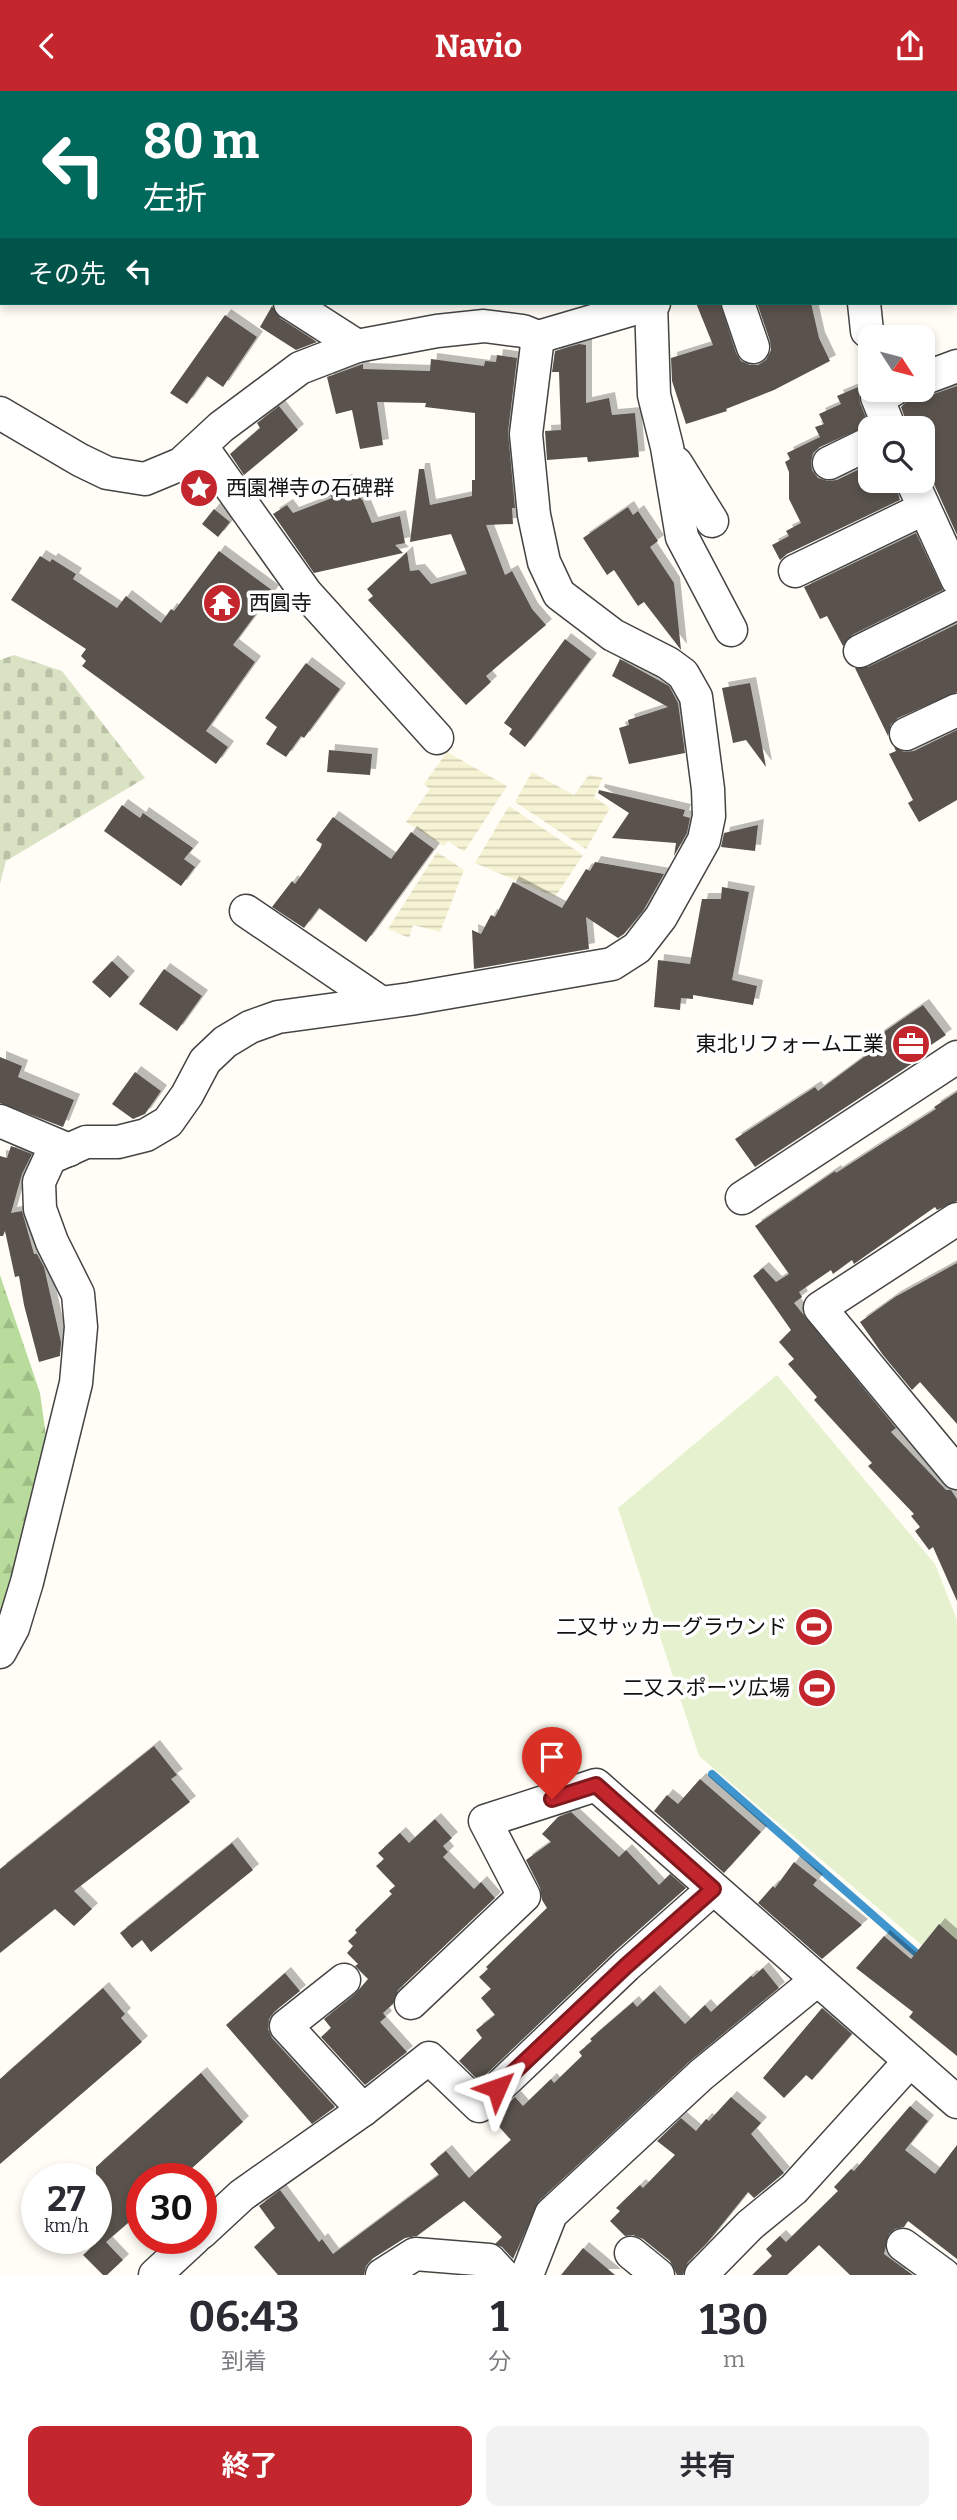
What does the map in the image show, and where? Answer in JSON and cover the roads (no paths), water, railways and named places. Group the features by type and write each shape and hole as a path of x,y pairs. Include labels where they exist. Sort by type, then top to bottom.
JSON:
{"street":[{"path":"293,305 357,346"},
{"path":"0,413 107,473 145,478 181,464 221,427 300,368 357,346 438,331 483,315 538,337 645,305"},
{"path":"652,305 653,395 667,447 681,537 731,630"},
{"path":"739,305 753,347"},
{"path":"0,1652 13,1628 27,1582 76,1383 81,1327 78,1294 51,1242 40,1209 39,1182 50,1158 86,1142 118,1142 146,1135 168,1122 187,1095 205,1061 225,1042 250,1027 278,1017 612,964 637,948 661,917 704,840 709,815 708,789 695,697 683,674 668,663 613,635 559,594 544,562 534,515 526,433 538,337"},
{"path":"935,374 957,366"},
{"path":"202,447 306,593 437,738"},
{"path":"667,447 712,521"},
{"path":"829,463 858,449"},
{"path":"795,571 918,495 957,579"},
{"path":"860,651 957,603"},
{"path":"906,734 957,710"},
{"path":"246,911 380,1002"},
{"path":"742,1198 957,1058"},
{"path":"0,1121 69,1150"},
{"path":"957,1219 820,1308 957,1473"},
{"path":"411,2003 524,1896 485,1821 596,1785 957,2102"},
{"path":"217,2218 242,2195 363,2109 429,2058 479,2106 626,1966 713,1889"},
{"path":"527,2275 551,2214 701,2075 817,1979"},
{"path":"344,1980 286,2026 363,2109"},
{"path":"705,2273 750,2225 794,2189 910,2061"},
{"path":"904,2243 944,2275"},
{"path":"631,2253 658,2275"},
{"path":"155,2275 178,2254"},
{"path":"382,2275 415,2254 489,2260 503,2275"}],"waterway":[{"path":"712,1774 922,1958"}],"place":[{"name":"西園禅寺の石碑群","path":"199,488"},
{"name":"西圓寺","path":"222,603"},
{"name":"東北リフォーム工業","path":"911,1044"},
{"name":"二又サッカーグラウンド","path":"814,1627"},
{"name":"二又スポーツ広場","path":"817,1688"}]}
